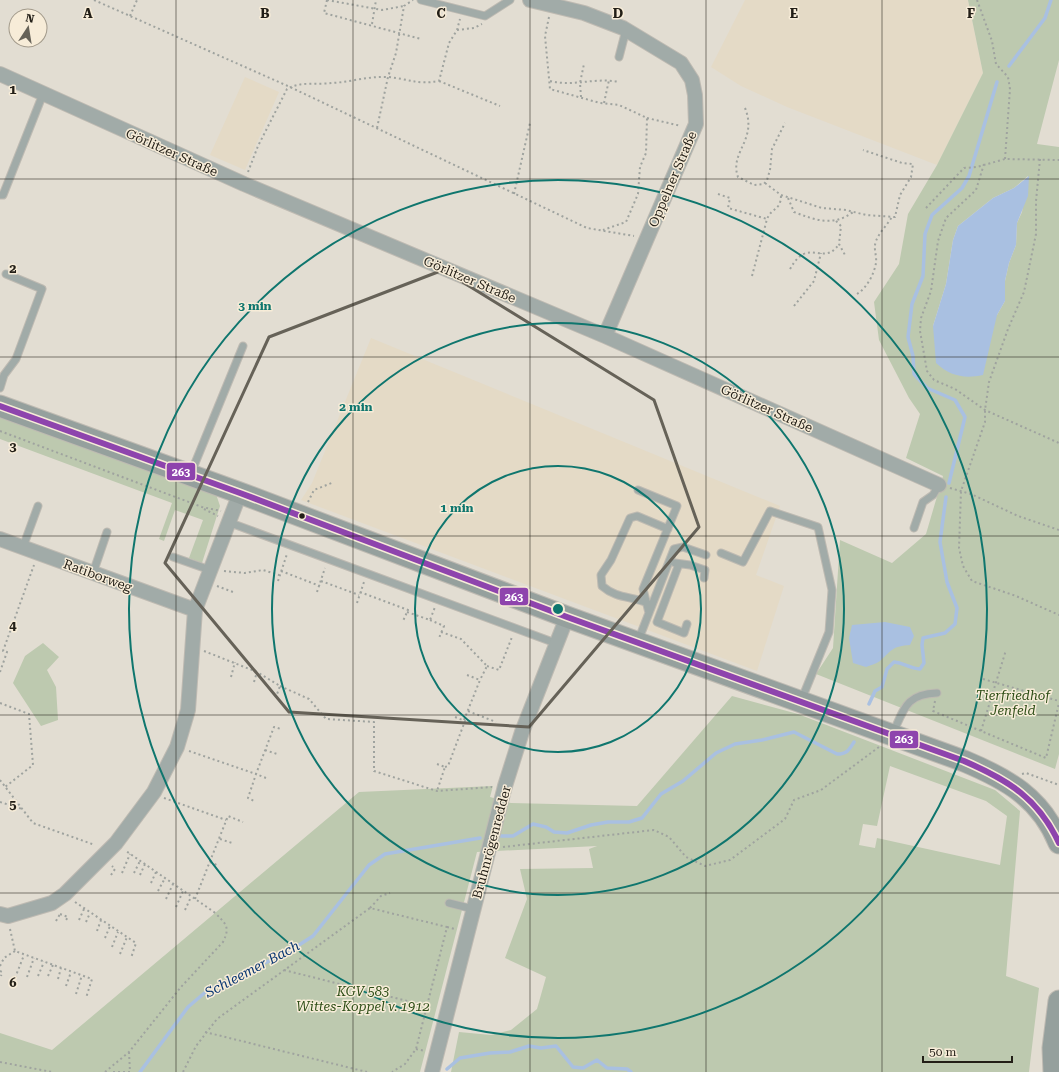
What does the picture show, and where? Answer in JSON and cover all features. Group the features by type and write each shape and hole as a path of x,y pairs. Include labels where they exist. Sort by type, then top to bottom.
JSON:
{"main road":[{"path":"0,406 240,493 567,617 985,770 1019,789 1038,809 1059,843"},
{"path":"1054,1072 1053,1048 1059,1001"}],"street":[{"name":"Oppelner Straße","path":"530,0 584,13 626,30 681,63 692,80 695,95 696,124 605,336"},
{"name":"Görlitzer Straße","path":"0,74 244,184 605,336 939,485"},
{"path":"4,915 52,903 65,894 113,847 154,792 177,747 188,710 194,648 195,610 240,493"},
{"name":"Ratiborweg","path":"0,539 195,610"},
{"name":"Bruhnrögenredder","path":"432,1072 505,786 522,732 558,644 567,617"}],"lane":[{"path":"421,0 485,16 510,0"},
{"path":"619,57 626,30"},
{"path":"0,195 3,195 43,94"},
{"path":"0,388 4,375 16,359 42,289 6,274"},
{"path":"190,475 243,346"},
{"path":"914,528 923,502 933,495 939,485"},
{"path":"638,490 677,506 643,589 649,612"},
{"path":"23,547 38,506"},
{"path":"720,553 743,562 770,511 818,527 832,590 830,632 800,703"},
{"path":"647,603 636,598 628,599 607,591 602,586 601,575 611,560 630,518 637,516 668,529"},
{"path":"230,518 290,545 558,644"},
{"path":"93,573 107,532"},
{"path":"637,643 674,548 683,547 706,555"},
{"path":"173,557 207,576"},
{"path":"669,562 690,564 705,570 704,578"},
{"path":"679,564 657,622 684,633 687,624"},
{"path":"892,735 907,703 924,693 937,693"},
{"path":"449,903 473,909"}],"path":[{"path":"94,0 290,87 587,228 646,238"},
{"path":"130,16 137,0"},
{"path":"412,0 404,6 382,10 327,0 324,13 372,24 421,39"},
{"path":"372,24 376,0"},
{"path":"977,0 992,41 996,64 1008,78 1010,89 1005,159"},
{"path":"551,5 545,36 550,89 581,98 619,105 647,118 694,128"},
{"path":"377,128 388,77 396,53 404,6"},
{"path":"439,81 449,43 457,30 463,11"},
{"path":"581,98 580,83 584,64"},
{"path":"244,184 258,146 287,89 294,85 334,83 363,78 388,77 423,84 439,81 500,106"},
{"path":"550,82 573,84 600,79 619,82"},
{"path":"604,103 610,80"},
{"path":"744,108 748,116 749,132 738,156 736,172 738,177 754,185 765,183 788,198 822,208 866,215 892,217"},
{"path":"602,231 626,222 638,194 640,167 646,153 647,118"},
{"path":"514,194 530,122"},
{"path":"765,183 770,170 772,150 785,123"},
{"path":"857,294 861,292 872,276 876,262 874,249 876,240 892,217 895,217 900,195 911,177 913,164 902,163 863,150"},
{"path":"926,208 964,168 977,167 1005,159 1059,160"},
{"path":"1040,159 1036,201 1036,234 1024,292 989,382 985,422 961,491 959,548 963,566 972,581 1016,596 1059,615"},
{"path":"984,164 976,190 946,218 938,240 931,291 921,318 920,331 927,371 934,380 955,389 985,410 1059,443"},
{"path":"718,194 730,198 728,208 767,219"},
{"path":"752,276 767,219 770,213 779,208 782,195"},
{"path":"788,198 794,212 821,220 832,222 836,221 853,212"},
{"path":"790,269 797,258 807,252 829,254 834,251 839,244 841,226 836,221"},
{"path":"839,244 845,254"},
{"path":"794,306 814,281 821,253"},
{"path":"0,431 230,518"},
{"path":"301,516 314,490 334,482"},
{"path":"961,491 1018,516 1059,530"},
{"path":"202,507 230,518"},
{"path":"278,581 290,545"},
{"path":"0,672 7,652 3,651 38,553"},
{"path":"317,592 328,559"},
{"path":"207,576 263,570 280,576"},
{"path":"281,571 320,586"},
{"path":"357,603 366,573"},
{"path":"207,576 233,592"},
{"path":"321,581 408,610 407,612 444,626 439,638"},
{"path":"430,620 437,600"},
{"path":"403,621 407,612"},
{"path":"441,632 461,639 487,666 499,670 515,628"},
{"path":"194,648 235,662 257,672 280,686 309,699 326,719 374,722 374,771 437,791 505,786"},
{"path":"981,731 1006,650"},
{"path":"230,677 235,662"},
{"path":"437,791 445,767 448,766 464,720 487,666"},
{"path":"254,682 257,672"},
{"path":"467,675 480,680"},
{"path":"937,693 933,711 1046,758 1059,702 983,679"},
{"path":"276,697 280,686"},
{"path":"0,703 28,714 33,765 5,787"},
{"path":"468,711 496,722"},
{"path":"455,717 464,720"},
{"path":"254,801 248,798 265,750 274,727 282,729"},
{"path":"488,849 654,830 668,837 686,857 705,866 730,860 785,819 794,800 821,790 892,735"},
{"path":"177,747 266,778"},
{"path":"265,750 277,754"},
{"path":"437,764 445,767"},
{"path":"0,780 33,823 113,847 130,854 214,912 226,924 227,933 224,942 180,987 129,1052 105,1072"},
{"path":"169,800 226,820"},
{"path":"0,802 23,809"},
{"path":"195,899 228,816 242,822"},
{"path":"220,839 232,843"},
{"path":"122,873 130,854"},
{"path":"134,873 140,861"},
{"path":"210,862 219,866"},
{"path":"140,875 145,864"},
{"path":"150,883 156,872"},
{"path":"158,891 165,878"},
{"path":"166,899 173,884"},
{"path":"176,907 183,891"},
{"path":"183,1072 196,1046 217,1019 370,908 381,896 390,893"},
{"path":"65,894 84,909 136,943 131,958"},
{"path":"185,910 191,897"},
{"path":"370,908 447,927 416,1049 405,1064 392,1072"},
{"path":"79,920 84,909"},
{"path":"86,922 90,913"},
{"path":"56,921 60,914"},
{"path":"4,915 15,951 92,979 86,998"},
{"path":"97,931 101,920"},
{"path":"105,938 110,926"},
{"path":"112,947 118,932"},
{"path":"120,954 127,937"},
{"path":"0,966 4,958 15,951"},
{"path":"15,978 24,955"},
{"path":"27,977 34,958"},
{"path":"38,976 44,962"},
{"path":"48,976 53,965"},
{"path":"58,979 61,968"},
{"path":"284,970 427,1006"},
{"path":"0,971 2,972 1,976"},
{"path":"66,986 71,972"},
{"path":"76,994 82,975"},
{"path":"206,1032 367,1072"},
{"path":"113,1072 130,1072 129,1052"},
{"path":"0,1062 52,1072"}],"highlighted area":[{"path":"443,270 654,400 699,527 529,727 289,712 165,563 269,337"}],"shaded area":[{"path":"745,0 968,0 983,73 937,165 787,107 741,86 711,67"},
{"path":"245,77 279,92 245,170 210,155"},
{"path":"371,338 780,506 756,575 784,586 757,671 301,500 312,483"}],"green space":[{"name":"Tierfriedhof Jenfeld","path":"968,0 1059,0 1059,60 1037,144 1059,147 1059,754 1055,769 816,674 833,648 840,540 892,563 926,534 943,476 906,458 920,414 909,398 879,340 874,302 899,264 908,214 937,165 983,73","holes":["1028,176 1022,212 1017,223 1016,245 1009,263 1005,281 1005,301 997,315 933,326 946,284 953,240 958,226 993,198 1014,188"]},
{"path":"0,415 216,494 220,506 202,563 189,558 203,520 175,510 164,541 159,539 172,503 0,439"},
{"path":"43,643 59,657 47,670 56,687 58,720 41,726 13,683 25,656"},
{"name":"KGV 583 Wittes-Koppel v. 1912","path":"732,696 798,714 995,790 1020,811 1006,976 1039,988 1029,1072 451,1072 459,1032 491,1035 511,1030 537,1009 546,977 505,958 527,899 520,869 593,868 589,849 597,846 477,852 420,1072 0,1072 0,1033 52,1050 359,792 493,786 490,797 511,803 637,806","holes":["890,766 986,801 1007,816 1000,865 877,838 875,848 859,845 863,824 877,826"]}],"water":[{"path":"1029,176 1028,196 1017,223 1016,245 1009,263 1005,281 1005,301 997,315 983,375 970,377 952,374 936,363 933,326 946,284 953,240 958,226 993,198 1014,188"},
{"path":"885,622 910,627 914,636 910,645 890,651 878,662 866,667 853,663 849,638 852,625"}],"waterway":[{"name":"Schleemer Bach","path":"1009,66 1045,18 1051,0"},
{"name":"Schleemer Bach","path":"949,483 965,417 955,400 927,388 914,374 913,356 908,337 912,304 923,276 925,234 932,215 962,188 969,176 997,82"},
{"name":"Schleemer Bach","path":"869,704 875,691 882,687 887,669 894,662 920,669 924,663 922,645 923,638 945,633 955,624 957,608 947,582 940,542 946,497"},
{"name":"Schleemer Bach","path":"501,836 513,836 533,824 546,827 554,832 567,833 591,825 608,822 629,822 642,818 661,794 683,781 716,753 735,744 762,740 794,732 837,754 847,751 854,742"},
{"name":"Schleemer Bach","path":"140,1072 188,1007 208,990 288,952 313,936 369,865 385,854 480,838"},
{"path":"447,1069 460,1058 490,1053 510,1052 529,1046 541,1048 556,1046 573,1067 583,1068 597,1060 607,1068 627,1069 631,1072"}],"transit line":[{"name":"263","path":"0,406 240,493 567,617 964,761 1008,783 1020,792 1031,802 1051,827 1059,843"}]}
